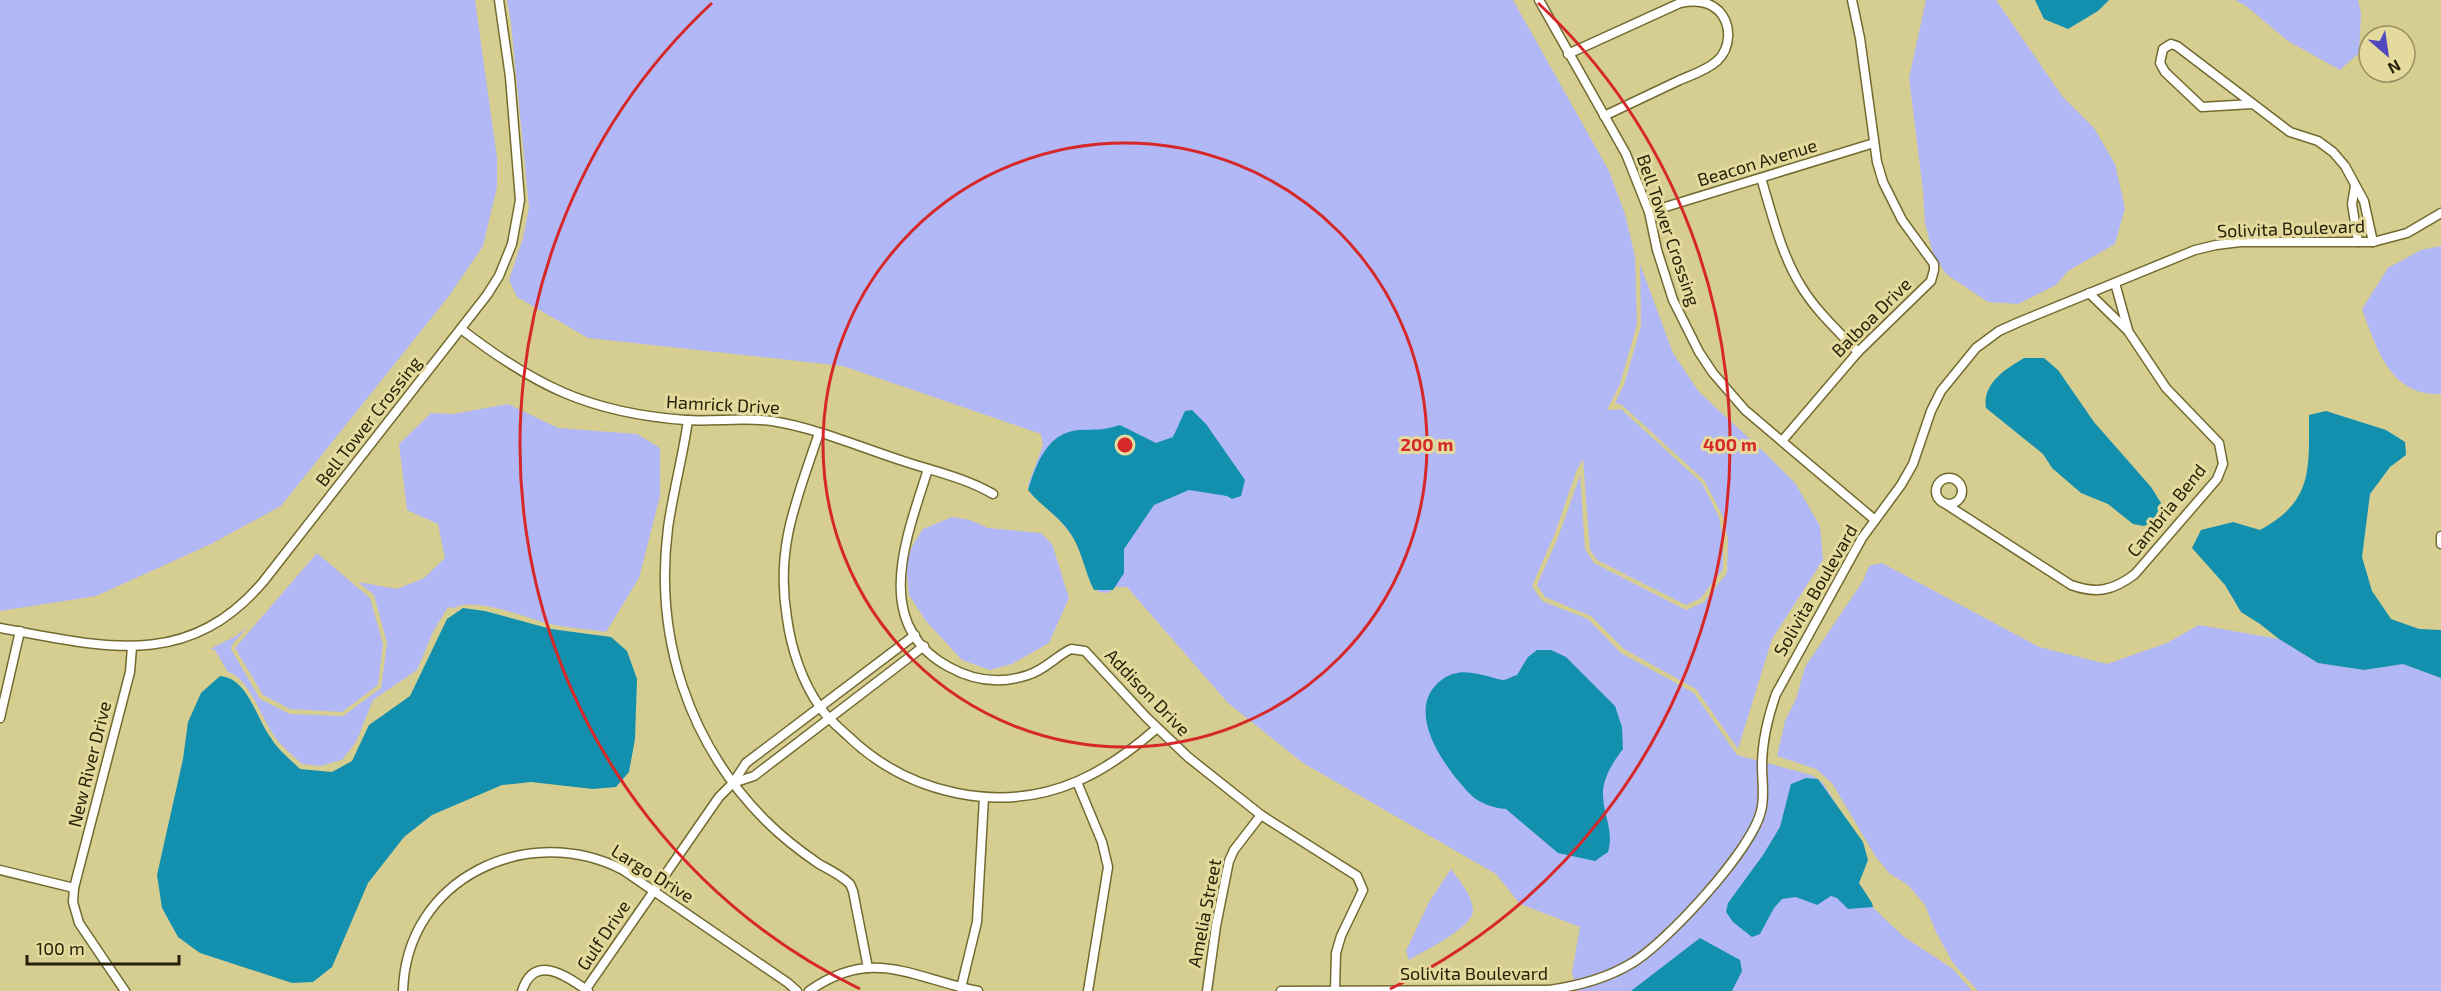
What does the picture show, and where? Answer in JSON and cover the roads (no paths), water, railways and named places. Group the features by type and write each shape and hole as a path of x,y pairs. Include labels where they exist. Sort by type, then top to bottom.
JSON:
{"street":[{"name":"Bell Tower Crossing","path":"0,628 90,645 132,647 158,645 191,635 222,619 244,602 263,582 461,329 499,276 512,244 519,211 517,141 499,0"},
{"name":"Bell Tower Crossing","path":"1539,0 1626,154 1649,212 1664,276 1687,330 1713,373 1745,411 1875,520"},
{"path":"1568,54 1691,0 1702,1 1717,9 1726,22 1728,39 1725,50 1715,63 1604,116"},
{"path":"1717,9 1722,0"},
{"name":"Balboa Drive","path":"1782,441 1858,352 1931,281 1934,270 1931,259 1913,238 1892,201 1877,162 1860,38 1852,0"},
{"path":"2252,104 2202,106 2165,72 2160,63 2163,49 2171,44 2177,46 2290,132 2318,141 2333,152 2345,166 2364,201 2373,242"},
{"name":"Beacon Avenue","path":"1649,212 1874,143"},
{"path":"1761,178 1784,251 1800,285 1821,315 1858,352"},
{"path":"2355,186 2352,204 2358,242"},
{"name":"Solivita Boulevard","path":"1281,991 1549,990 1584,984 1604,977 1654,948 1725,871 1751,836 1761,812 1764,794 1763,749 1776,694 1862,538 1901,485 1913,464 1931,411 1941,391 1976,348 1999,331 2195,250 2240,242 2373,242 2407,233 2441,213"},
{"path":"2115,283 2128,331"},
{"name":"Cambria Bend","path":"1941,501 2071,585 2088,591 2108,589 2122,584 2134,574 2217,479 2223,464 2219,443 2166,388 2128,331 2089,293"},
{"name":"Hamrick Drive","path":"461,329 518,370 572,397 626,412 688,420 757,419 798,427 982,487 993,494"},
{"path":"688,420 668,534 665,571 667,613 678,672 686,699 702,735 733,783 783,836 850,884 868,968"},
{"path":"819,434 788,524 783,571 786,617 791,640 811,692 820,708 868,755 905,777 945,791 984,797 1027,795 1077,782 1125,755 1157,728"},
{"name":"Addison Drive","path":"928,469 900,568 902,602 906,618 915,635 937,659 955,670 976,678 997,680 1033,673 1048,666 1071,649 1082,649 1157,728 1204,771 1296,840 1357,876 1363,884 1362,894 1341,936 1336,953 1335,990"},
{"path":"2441,536 2441,544"},
{"path":"0,718 20,632"},
{"name":"Gulf Drive","path":"587,990 718,797 733,783 746,763 915,635"},
{"name":"Gulf Drive","path":"733,783 754,776 924,646"},
{"name":"New River Drive","path":"74,888 130,672 132,647"},
{"path":"1077,782 1102,842 1108,867 1088,991"},
{"path":"961,988 977,922 984,797"},
{"name":"Amelia Street","path":"1207,991 1215,927 1229,861 1234,850 1261,815"},
{"name":"Largo Drive","path":"403,991 411,949 424,920 436,904 466,877 501,859 541,851 581,854 612,864 789,982 797,991"},
{"path":"0,870 74,888 73,902 80,923 125,991"},
{"path":"809,991 840,974 868,968 902,969 961,988 978,991"},
{"path":"522,991 533,975 549,970 563,973 587,990"}]}
